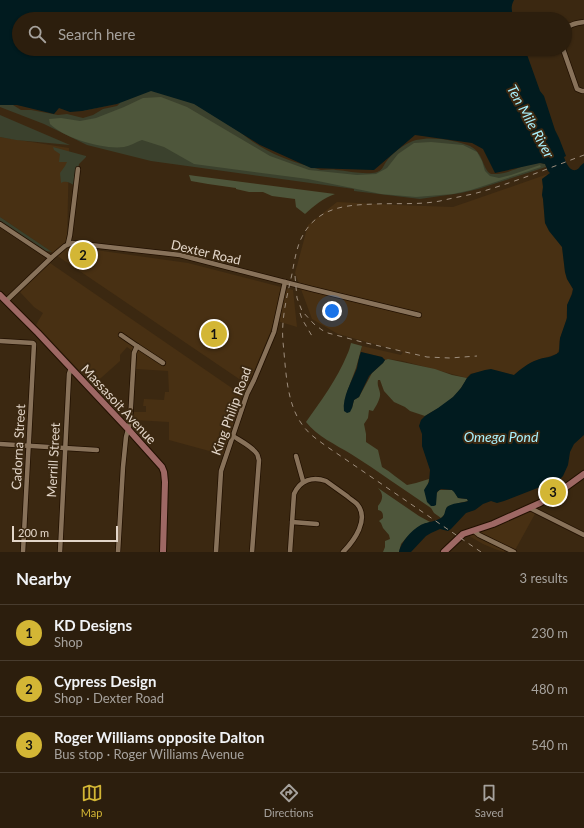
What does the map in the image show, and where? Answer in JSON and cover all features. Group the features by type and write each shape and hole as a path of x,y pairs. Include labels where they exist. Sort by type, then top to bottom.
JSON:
{"main road":[{"name":"Massasoit Avenue","path":"0,295 42,337 128,429 163,469 165,484 163,552"},
{"path":"444,552 463,534 493,524 530,508 562,490 584,474"}],"street":[{"path":"572,24 584,22"},
{"path":"565,56 577,89 584,91"},
{"path":"6,301 68,244 78,169"},
{"path":"0,224 51,258"},
{"name":"Dexter Road","path":"68,244 72,243 180,255 419,316"},
{"name":"King Philip Road","path":"216,552 221,474 247,393 274,332 285,282"},
{"path":"121,335 163,364"},
{"name":"Cadorna Street","path":"0,341 33,343 34,346 23,552"},
{"path":"118,552 122,475 126,437 130,422 134,353 137,346"},
{"name":"Merrill Street","path":"60,552 70,368"},
{"path":"233,436 253,450 258,456 252,552"},
{"path":"0,444 97,450"},
{"path":"296,456 304,481"},
{"path":"290,552 294,494 304,481 322,479 357,504 361,513 362,520 354,539 343,552"},
{"path":"530,508 584,535"},
{"path":"292,522 317,524"},
{"path":"474,531 479,535 514,552"}],"shaded area":[{"path":"0,137 69,148 67,246 188,263 293,290 297,327 274,320 248,385 0,217"},
{"path":"548,174 542,179 545,223 562,247 565,272 573,289 567,307 566,321 559,342 557,354 534,361 514,375 488,370 470,374 467,378 403,361 389,359 385,360 382,357 361,352 362,346 401,355 403,352 338,334 312,319 295,273 308,225 337,202 453,207"},
{"path":"50,263 242,395 224,455 169,440 169,422 134,420 134,412 146,412 146,406 143,406 144,399 164,400 165,392 169,392 168,371 136,369 137,354 127,347 120,355 120,361 93,385 36,325 43,313 34,307 20,292"},
{"path":"529,509 536,512 514,552 506,549 504,552 495,549 464,533"}],"green space":[{"path":"169,83 263,148 293,162 321,170 363,173 376,172 381,170 389,158 401,147 416,140 429,138 451,140 470,146 478,153 488,172 491,174 509,172 535,163 545,164 546,167 478,189 420,199 354,191 354,189 151,161 87,145 44,124 0,107 0,104 13,105 21,110 31,110 58,115 67,114 83,118 93,115 103,109 117,106 120,103 82,111"},
{"path":"161,97 187,107 270,156 309,170 357,175 376,174 387,168 398,154 414,143 431,142 463,145 477,152 485,171 490,176 499,178 540,165 541,167 471,190 453,194 416,197 381,194 308,179 194,164 164,147 142,140 124,147 106,147 95,145 65,134 50,124 49,119 61,118 80,121 96,118 143,98"},
{"path":"0,115 70,145 0,137"},
{"path":"53,147 86,156 79,164 75,186 66,182 61,183 60,173 67,162 59,162 60,154 54,150"},
{"path":"189,175 335,194 315,205 305,214 296,207 295,199 272,196 263,192 249,192 236,188 191,181"},
{"path":"0,217 52,252 46,251 0,221"},
{"path":"351,343 362,346 347,392 344,409 352,408 354,400 359,397 372,373 385,360 388,359 435,369 467,378 452,399 425,416 410,411 394,402 384,391 380,380 378,380 380,391 379,400 373,411 369,410 368,418 364,424 366,442 378,450 382,467 407,485 429,479 428,484 437,493 439,490 452,490 458,498 467,499 468,501 447,507 445,514 441,518 434,513 431,508 361,460 321,436 306,422 338,373 348,354"},
{"path":"378,488 430,522 424,524 407,537 401,544 399,552 383,552 385,541 390,539 389,535 379,521 383,518 383,514 380,510 378,510 382,497"}],"water":[{"path":"0,0 514,0 512,12 12,12 12,56 528,56 566,156 564,157 566,162 571,169 574,170 579,168 584,163 584,435 574,444 563,476 557,482 504,501 497,503 491,501 483,504 475,510 466,513 448,531 440,529 426,536 411,552 399,552 405,540 419,526 444,516 447,507 468,501 467,499 458,498 452,490 441,489 437,492 436,505 431,506 427,502 424,490 429,482 430,470 422,446 422,434 419,426 421,420 453,397 471,374 491,369 514,375 531,363 559,352 560,338 567,318 567,305 573,289 565,272 562,247 549,231 545,223 542,179 550,173 545,164 540,163 495,173 483,149 472,143 415,135 374,170 311,168 260,145 194,104 151,91 117,104 70,112 59,108 54,114 17,105 0,105"},
{"path":"361,352 382,357 385,360 369,376 359,397 354,400 350,412 347,413 344,411 344,400 357,368"}],"railway":[{"path":"481,552 326,446 314,437 304,427 298,418 290,398 288,387 283,333 285,308 296,253 306,230 314,221 332,210 364,204 432,202 470,195 512,182 584,155"},
{"path":"295,276 297,298 302,311 314,324 328,333 427,357 450,358 477,356"},
{"path":"300,313 312,336"}],"place":[{"name":"Cypress Design","path":"83,255"},
{"name":"KD Designs","path":"214,334"},
{"name":"Roger Williams opposite Dalton","path":"553,492"}],"water label":[{"name":"Ten Mile River","path":"531,121"},
{"name":"Omega Pond","path":"501,436"}]}
